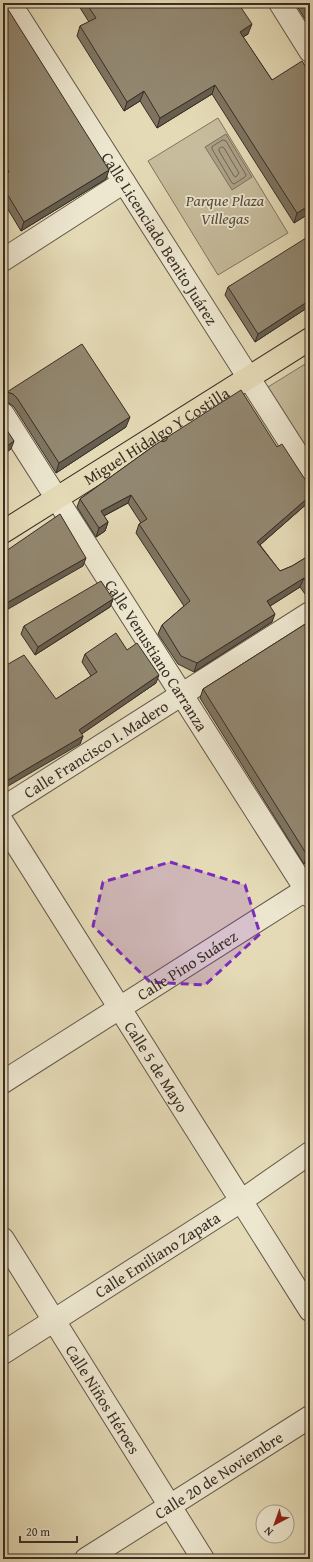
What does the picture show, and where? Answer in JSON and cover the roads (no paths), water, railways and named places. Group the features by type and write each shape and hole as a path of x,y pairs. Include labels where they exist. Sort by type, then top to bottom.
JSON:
{"main road":[{"name":"Miguel Hidalgo Y Costilla","path":"3,532 310,340"}],"street":[{"name":"Calle Licenciado Benito Juárez","path":"10,3 310,474"},
{"path":"280,3 310,51"},
{"path":"3,260 124,182"},
{"name":"Calle Venustiano Carranza","path":"3,414 309,890"},
{"name":"Calle Francisco I. Madero","path":"3,808 310,613"},
{"name":"Calle 5 de Mayo","path":"3,823 310,1310"},
{"name":"Calle Pino Suárez","path":"3,1082 309,890"},
{"name":"Calle Emiliano Zapata","path":"3,1353 241,1201 310,1153"},
{"name":"Calle Niños Héroes","path":"3,1239 203,1559"},
{"name":"Calle 20 de Noviembre","path":"86,1559 310,1417"}],"water":[{"path":"226,134 252,177 232,190 205,147"}],"park label":[{"name":"Parque Plaza Villegas","path":"225,209"}]}
